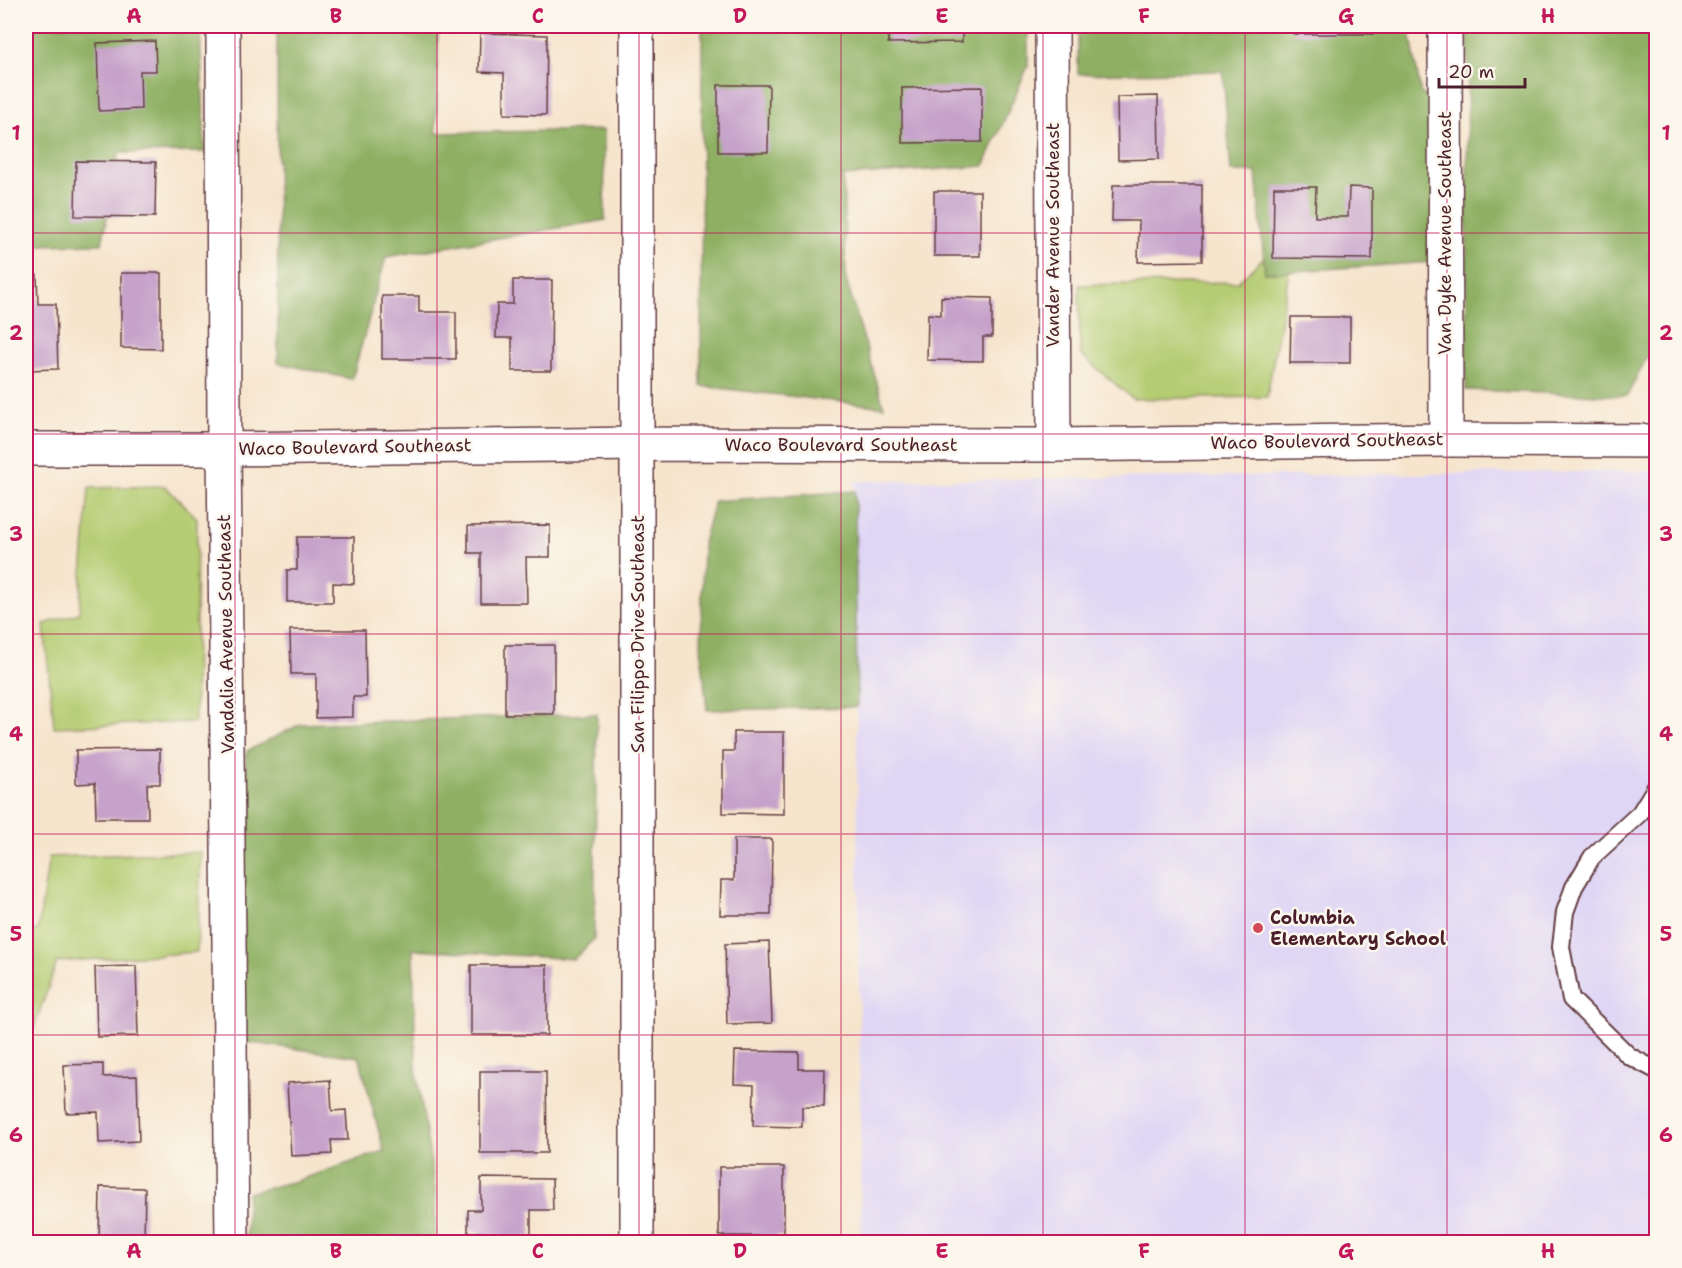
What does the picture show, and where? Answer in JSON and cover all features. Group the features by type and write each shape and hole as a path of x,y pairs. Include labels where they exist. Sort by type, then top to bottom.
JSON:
{"street":[{"name":"Vandalia Avenue Southeast","path":"223,26 224,449 232,1242"},
{"name":"San Filippo Drive Southeast","path":"637,26 637,1242"},
{"name":"Vander Avenue Southeast","path":"1052,26 1054,445"},
{"name":"Van Dyke Avenue Southeast","path":"1445,26 1446,440"},
{"name":"Waco Boulevard Southeast","path":"26,449 638,444 1054,445 1446,440 1656,441"}],"lane":[{"path":"1656,787 1640,813 1592,857 1574,887 1565,912 1561,947 1571,999 1629,1056 1656,1070"}],"shaded area":[{"name":"Columbia Elementary School","path":"1656,471 1656,1242 861,1242 855,481"}],"green space":[{"path":"26,26 200,26 205,152 119,153 102,244 33,245 26,253"},
{"path":"277,26 438,26 436,133 604,130 605,220 386,257 352,379 278,363"},
{"path":"702,26 1028,26 1028,66 984,166 843,176 846,280 884,407 701,386"},
{"path":"1078,26 1409,26 1421,94 1436,97 1432,262 1265,273 1256,172 1231,172 1223,71 1078,74"},
{"path":"1468,26 1655,26 1651,349 1627,396 1466,390"},
{"path":"1264,257 1265,273 1289,271 1267,397 1133,399 1080,354 1079,285 1238,282"},
{"path":"165,486 197,518 195,722 54,727 44,624 79,613 89,488"},
{"path":"855,491 857,707 707,710 701,649 703,543 714,501"},
{"path":"597,714 594,939 574,959 413,949 416,1068 435,1189 435,1242 246,1242 247,1193 296,1181 384,1151 359,1057 244,1042 240,821 247,751 301,724"},
{"path":"201,852 197,952 57,962 34,1028 26,1028 26,931 38,930 49,857"},
{"path":"1656,1238 1656,1242 1604,1242 1604,1240"}],"building":[{"path":"888,26 962,26 962,42 888,43"},
{"path":"1294,26 1374,26 1374,34 1294,34"},
{"path":"480,33 547,35 546,115 504,114 504,73 479,72"},
{"path":"155,41 156,71 140,71 141,109 99,111 97,43"},
{"path":"718,85 769,85 768,152 718,152"},
{"path":"982,87 982,142 902,143 902,88"},
{"path":"1158,96 1159,159 1118,160 1117,97"},
{"path":"76,161 156,162 155,217 75,216"},
{"path":"1113,185 1202,185 1202,261 1138,262 1139,221 1112,221"},
{"path":"1274,187 1316,187 1315,217 1348,217 1349,187 1372,188 1372,259 1273,258"},
{"path":"934,191 980,191 980,256 934,256"},
{"path":"121,273 161,273 161,349 121,348"},
{"path":"26,275 37,275 38,304 56,304 58,369 27,370"},
{"path":"513,280 552,280 551,371 512,371 512,338 496,338 497,304 513,304"},
{"path":"382,296 419,296 419,312 456,312 456,359 382,359"},
{"path":"941,297 992,298 992,337 983,337 983,361 927,360 928,314 941,315"},
{"path":"1291,317 1350,317 1350,363 1290,363"},
{"path":"550,525 550,557 526,557 527,603 481,603 481,553 468,553 468,526"},
{"path":"297,537 354,537 354,584 333,583 333,602 287,602 287,570 297,570"},
{"path":"290,630 365,630 366,697 353,697 353,717 316,718 316,674 291,674"},
{"path":"505,645 554,645 554,714 505,714"},
{"path":"734,732 784,732 784,814 723,813 723,751 734,751"},
{"path":"160,749 160,784 147,784 148,818 96,818 95,783 76,784 76,750"},
{"path":"734,839 772,839 771,915 720,915 721,880 734,880"},
{"path":"769,942 772,1023 727,1024 725,944"},
{"path":"471,965 547,965 547,1035 471,1035"},
{"path":"136,966 138,1036 97,1037 95,967"},
{"path":"735,1051 799,1052 799,1069 825,1069 824,1107 802,1107 802,1127 753,1126 754,1085 734,1084"},
{"path":"103,1064 103,1077 137,1076 139,1141 99,1143 98,1112 66,1113 64,1065"},
{"path":"480,1071 546,1071 547,1153 480,1153"},
{"path":"330,1080 332,1111 346,1110 348,1140 331,1140 332,1154 291,1156 287,1083"},
{"path":"719,1167 784,1167 784,1236 719,1236"},
{"path":"481,1178 552,1179 553,1210 531,1210 531,1242 481,1242 481,1232 468,1232 468,1210 481,1210"},
{"path":"100,1187 145,1188 144,1242 99,1242"}],"place":[{"name":"Columbia Elementary School","path":"1258,928"}]}
